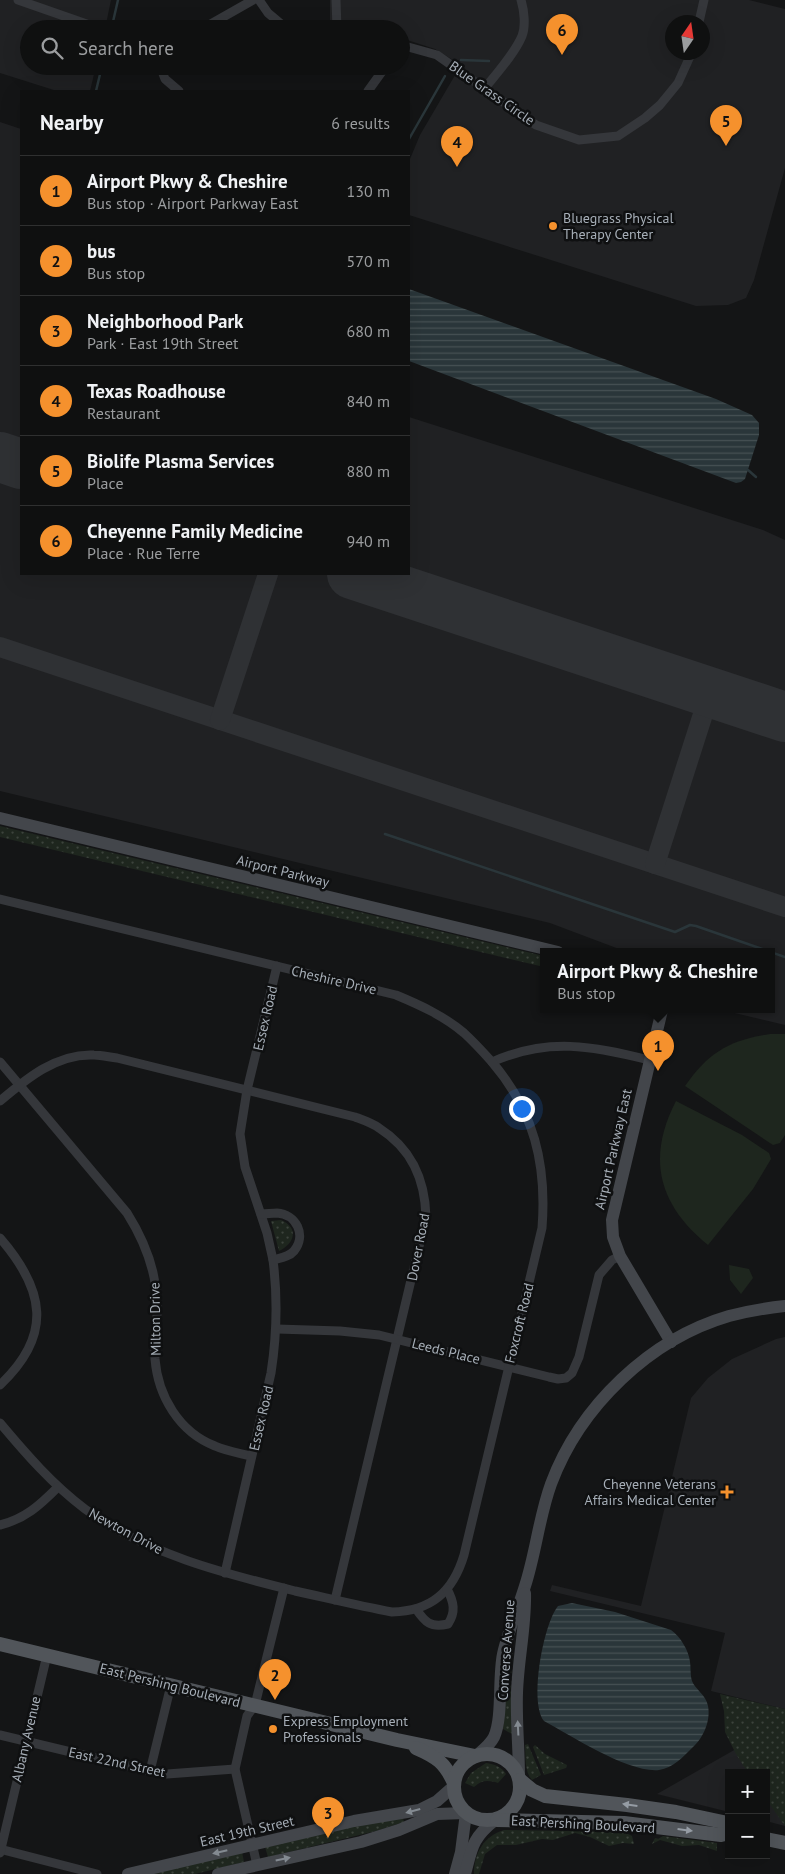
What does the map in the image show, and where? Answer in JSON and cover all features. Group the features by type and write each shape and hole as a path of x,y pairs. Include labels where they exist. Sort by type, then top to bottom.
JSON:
{"main road":[{"name":"Airport Parkway","path":"0,818 541,948"},
{"name":"Airport Parkway East","path":"661,1013 613,1214 613,1237 620,1256 671,1342"},
{"name":"Converse Avenue","path":"475,1756 490,1742 496,1730 502,1659 508,1634 525,1586 540,1521 551,1484 579,1429 604,1397 626,1375 671,1342 702,1326 728,1316 757,1309 785,1306"},
{"name":"Converse Avenue","path":"520,1779 516,1694 519,1654 526,1612 525,1586"},
{"name":"East Pershing Boulevard","path":"0,1644 397,1740 475,1756 489,1754 502,1757 513,1765 520,1779 532,1790 545,1796 676,1812 725,1823"},
{"name":"East Pershing Boulevard","path":"397,1740 437,1758 448,1770 454,1784 457,1801 466,1813 480,1820 624,1823 725,1834"},
{"path":"454,1784 461,1767 475,1756"},
{"name":"East Pershing Boulevard","path":"496,1820 510,1813 518,1801 520,1779"},
{"name":"East 19th Street","path":"128,1874 354,1821 419,1810 438,1801 454,1784"},
{"path":"218,1874 361,1842 399,1830 437,1814 466,1813 461,1852 455,1874"},
{"path":"466,1874 475,1840 480,1832 496,1820"},
{"path":"770,1840 785,1843"}],"street":[{"path":"18,0 75,20"},
{"path":"218,20 253,0"},
{"path":"259,0 268,13 276,20"},
{"path":"336,0 337,20"},
{"path":"485,88 507,60 522,35 524,15 521,0"},
{"path":"701,15 704,0"},
{"name":"Blue Grass Circle","path":"410,48 437,55 536,125 580,140 618,136 645,118 670,94 678,83 688,60"},
{"path":"163,75 165,79 178,90"},
{"path":"369,90 380,75"},
{"name":"Cheshire Drive","path":"0,899 372,988 420,1005 444,1018 466,1034 492,1062"},
{"name":"Essex Road","path":"225,1573 271,1373 277,1329 273,1260 261,1214 245,1167 241,1149 241,1125 277,966"},
{"path":"492,1062 513,1052 546,1047 580,1046 649,1060"},
{"name":"Dover Road","path":"0,1102 39,1071 57,1062 75,1056 93,1055 117,1058 355,1116 379,1127 399,1144 412,1160 425,1198 426,1217 335,1600"},
{"name":"Milton Drive","path":"0,1062 126,1213 139,1232 152,1265 155,1282 157,1302 155,1358 160,1387 166,1400 184,1425 199,1438 214,1446 251,1456"},
{"name":"Foxcroft Road","path":"284,1588 392,1612 406,1611 416,1609 438,1598 447,1589 460,1568 536,1255 543,1214 543,1182 540,1160 529,1120 505,1077 492,1062"},
{"path":"261,1214 278,1213 288,1216 296,1222 300,1230 299,1242 294,1251 286,1257 273,1260"},
{"path":"0,1238 23,1268 30,1282 36,1310 36,1326 26,1354 16,1369 0,1385"},
{"name":"Leeds Place","path":"277,1329 340,1331 397,1339 558,1379 566,1378 572,1373 579,1357 599,1275 612,1260 620,1256"},
{"name":"Newton Drive","path":"0,1423 38,1468 58,1487 85,1509 115,1528 145,1544 186,1561 284,1588"},
{"path":"0,1524 15,1521 28,1514 58,1487"},
{"path":"257,1865 235,1769 247,1716 255,1705 284,1588"},
{"path":"416,1609 422,1618 430,1624 438,1626 448,1624 453,1616 454,1608 452,1598 447,1589"},
{"name":"Albany Avenue","path":"0,1850 46,1655"},
{"path":"150,1772 171,1685"},
{"name":"East 22nd Street","path":"0,1735 150,1772 167,1774 235,1769"},
{"path":"0,1850 97,1874"}],"shaded area":[{"path":"0,0 111,0 107,20 20,20 20,75 94,75 90,90 54,90 0,73"},
{"path":"330,0 749,0 785,9 785,168 754,280 746,298 728,305 696,306 410,215 410,159 420,135 461,65 435,49 410,41 410,20 330,20"},
{"path":"0,122 20,129 20,575 410,575 410,417 763,530 785,540 785,1025 735,1013 775,1013 775,948 616,948 550,923 0,791"},
{"path":"410,289 716,399 752,415 759,423 759,435 745,479 736,483 410,361"},
{"path":"0,826 540,955 540,966 0,837"},
{"path":"770,1034 785,1034 785,1135 780,1143 773,1145 685,1086 702,1065 721,1050 743,1040"},
{"path":"676,1101 742,1135 769,1153 771,1159 753,1189 708,1245 691,1230 678,1214 668,1197 662,1180 660,1162 661,1142"},
{"path":"281,1220 291,1227 293,1236 289,1244 279,1251 271,1221"},
{"path":"729,1265 749,1269 753,1278 741,1294 730,1280"},
{"name":"Cheyenne Veterans Affairs Medical Center","path":"785,1337 785,1709 711,1691 725,1633 550,1591 552,1585 641,1606 691,1398 708,1378 732,1359 776,1339"},
{"path":"572,1603 615,1612 671,1630 684,1644 688,1653 692,1681 707,1702 709,1712 705,1729 700,1739 685,1755 673,1764 659,1770 632,1766 600,1752 544,1721 538,1698 538,1681 547,1629 558,1606"},
{"path":"511,1651 513,1651 511,1675 512,1734 503,1729"},
{"path":"720,1694 785,1709 785,1826 770,1805 770,1769 745,1769 725,1732 724,1711"},
{"path":"785,1721 785,1826 770,1822 770,1769 725,1769 725,1811 657,1794"},
{"path":"528,1744 541,1775 532,1780 526,1764 525,1745"},
{"path":"535,1745 545,1754 567,1765 566,1768 544,1775 533,1747"},
{"path":"486,1763 498,1766 506,1774 498,1783 485,1781 474,1787 465,1783 471,1773"},
{"path":"403,1818 404,1822 376,1831 268,1857 265,1847 351,1827"},
{"path":"504,1830 624,1832 632,1836 634,1844 623,1843 609,1846 590,1837 575,1833 553,1840 542,1839 516,1845 497,1845 485,1854 479,1874 474,1874 474,1866 481,1846 491,1836"},
{"path":"663,1836 717,1843 717,1851 699,1845 682,1846 660,1840 652,1844 655,1838 658,1839"},
{"path":"242,1852 244,1862 195,1874 149,1874"}],"waterway":[{"path":"113,20 118,0"},
{"path":"461,60 489,61"},
{"path":"96,90 100,75"},
{"path":"410,137 445,76"},
{"path":"748,470 756,477"},
{"path":"385,834 675,932 690,925 696,926 759,948"},
{"path":"775,954 785,957"}],"taxiway":[{"path":"220,720 268,575"},
{"path":"0,647 785,907"},
{"path":"655,864 705,708 704,699 700,693 686,684"}],"runway":[{"path":"0,457 20,464"},
{"path":"355,575 785,717"}],"place":[{"name":"Cheyenne Family Medicine","path":"562,55"},
{"name":"Biolife Plasma Services","path":"726,146"},
{"name":"Texas Roadhouse","path":"457,167"},
{"name":"Bluegrass Physical Therapy Center","path":"553,226"},
{"name":"Airport Pkwy & Cheshire","path":"658,1071"},
{"name":"Cheyenne Veterans Affairs Medical Center","path":"727,1492"},
{"name":"bus","path":"275,1700"},
{"name":"Express Employment Professionals","path":"273,1729"},
{"name":"Neighborhood Park","path":"328,1838"}]}
